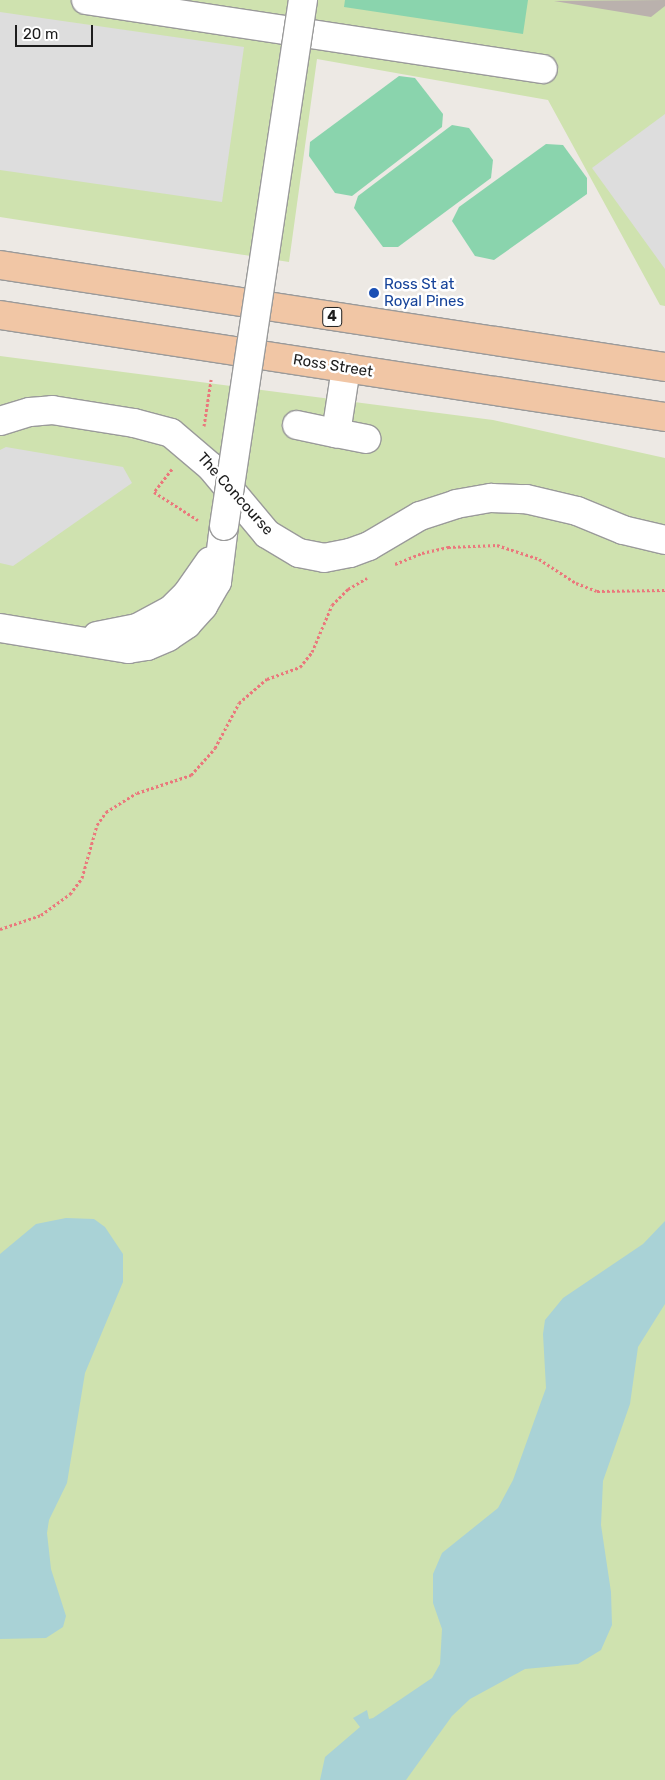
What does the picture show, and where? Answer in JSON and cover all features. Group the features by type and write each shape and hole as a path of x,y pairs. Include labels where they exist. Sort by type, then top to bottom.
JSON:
{"main road":[{"name":"4","path":"0,265 665,367"},
{"name":"Ross Street","path":"0,314 665,417"}],"street":[{"path":"86,0 543,69"},
{"path":"0,628 68,638 112,634 137,628 172,609 206,571 217,548 213,524 303,0"},
{"path":"336,433 346,368"},
{"name":"The Concourse","path":"0,420 30,412 52,410 134,423 171,434 211,466 267,534 299,553 324,558 350,553 368,546 420,516 456,504 491,498 526,499 568,509 622,530 665,540"},
{"path":"298,425 366,439"}],"path":[{"path":"203,434 211,380"},
{"path":"178,463 154,492 213,524"},
{"path":"387,568 431,551 497,545 538,559 576,584 597,591 665,590"},
{"path":"0,929 41,916 70,894 82,878 98,825 106,812 138,793 191,775 215,748 239,703 267,679 300,667 312,652 332,605 348,589 370,576"}],"green space":[{"path":"0,0 665,0 665,306 660,305 548,100 317,59 289,262 0,217"},
{"path":"345,0 528,0 523,34 344,7"},
{"path":"399,76 415,78 443,114 442,127 352,196 335,193 309,156 310,142"},
{"path":"452,125 469,128 493,160 491,178 398,247 383,247 354,208 358,196"},
{"path":"546,144 563,145 587,178 587,194 494,260 475,256 452,221 459,207"},
{"path":"0,356 493,420 665,458 665,1780 0,1780"}],"shaded area":[{"path":"0,12 244,47 222,202 0,170"},
{"path":"665,114 665,269 592,168"},
{"path":"6,447 123,467 132,483 13,566 0,563 0,450"}],"water":[{"path":"66,1218 94,1219 105,1227 123,1254 123,1282 85,1373 67,1483 49,1520 47,1533 51,1569 66,1616 63,1627 46,1638 0,1639 0,1254 36,1224"},
{"path":"665,1221 665,1304 638,1347 630,1404 603,1481 601,1525 611,1592 612,1625 601,1650 578,1664 525,1669 470,1699 452,1716 406,1780 320,1780 325,1757 360,1727 353,1718 367,1710 369,1719 373,1718 432,1678 440,1664 442,1629 433,1603 433,1574 442,1553 498,1508 513,1480 546,1388 543,1334 545,1320 563,1298 643,1244"}],"building":[{"path":"665,0 665,6 651,17 554,1"}],"place":[{"name":"Ross St at Royal Pines","path":"374,293"}]}
